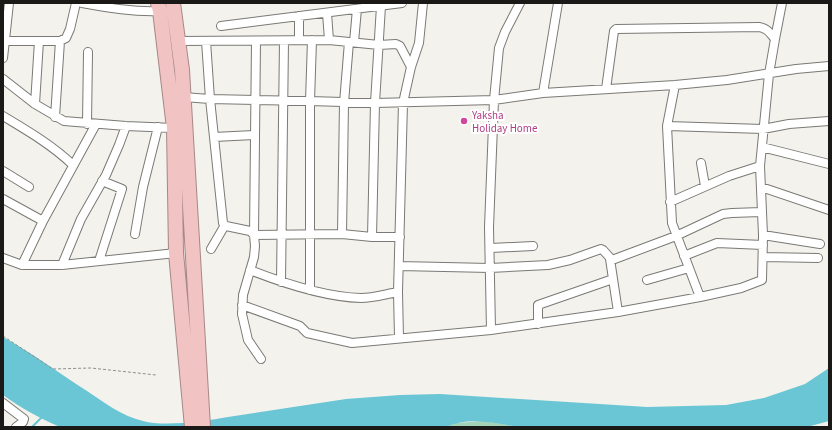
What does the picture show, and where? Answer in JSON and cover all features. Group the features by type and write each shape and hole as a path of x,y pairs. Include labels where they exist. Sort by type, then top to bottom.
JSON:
{"highway":[{"path":"173,3 179,41 184,98 203,427"},
{"path":"159,7 174,128 176,253 192,427"}],"street":[{"path":"4,53 5,28 9,3"},
{"path":"5,41 60,41 66,38 70,30 76,3"},
{"path":"82,3 119,10 142,12 159,7"},
{"path":"221,26 402,3"},
{"path":"399,338 398,292 403,103 411,67 419,43 423,3"},
{"path":"491,330 491,248 489,227 494,100 501,40 520,3"},
{"path":"543,93 558,3"},
{"path":"242,306 300,326 306,332 349,342 491,330 538,324 618,312 700,297 741,288 761,281 763,235 760,166 769,74 782,3"},
{"path":"372,237 375,103 381,6"},
{"path":"342,234 344,103 351,42 357,9"},
{"path":"327,13 329,40"},
{"path":"299,16 299,40"},
{"path":"606,89 614,31 616,29 762,27 769,31 775,40"},
{"path":"310,290 310,100 312,40"},
{"path":"179,41 329,40 379,45 396,44 400,46 411,67"},
{"path":"35,104 39,41"},
{"path":"55,117 60,41"},
{"path":"206,41 210,99 225,225 211,249"},
{"path":"256,41 254,135 254,235 256,246 243,295 242,314 248,340 261,359"},
{"path":"281,282 284,41"},
{"path":"87,124 88,52"},
{"path":"184,98 310,100 344,103 494,100 543,93 676,86 796,69 829,66"},
{"path":"3,79 35,104 64,121 87,124 174,128"},
{"path":"676,86 666,126 672,223 700,297"},
{"path":"3,116 39,137 74,164"},
{"path":"666,126 763,129 789,124 829,121"},
{"path":"22,265 43,221 96,124"},
{"path":"62,265 82,219 120,145 126,126"},
{"path":"135,234 146,172 158,127"},
{"path":"214,137 254,135"},
{"path":"762,147 829,164"},
{"path":"701,163 705,186"},
{"path":"670,202 729,176 760,166"},
{"path":"3,171 30,187"},
{"path":"99,261 122,189 102,181"},
{"path":"761,187 829,210"},
{"path":"3,200 43,221"},
{"path":"610,259 676,236 722,214 761,212"},
{"path":"225,225 250,231 254,235 342,234 372,237 400,237"},
{"path":"763,235 820,244"},
{"path":"684,256 717,243 763,245"},
{"path":"491,248 533,246"},
{"path":"399,266 490,268 548,265 570,260 601,249 610,259 618,312"},
{"path":"3,258 22,265 62,265 176,253"},
{"path":"763,257 818,258"},
{"path":"647,280 689,268"},
{"path":"250,270 281,282 310,290 348,297 363,298 398,292"},
{"path":"538,324 537,306 613,279"},
{"path":"3,404 24,419 24,422 16,427"}],"path":[{"path":"3,336 53,369 91,368 156,375"}],"green space":[{"path":"484,421 521,427 446,427 455,423"}],"water":[{"path":"3,337 35,356 114,409 135,419 152,423 197,422 346,399 400,395 440,394 647,407 726,405 764,398 805,384 829,368 829,421 807,427 521,427 474,421 446,427 60,427 30,412 3,395"}],"waterway":[{"path":"32,427 42,417"}],"place":[{"name":"Yaksha Holiday Home","path":"464,121"}]}
